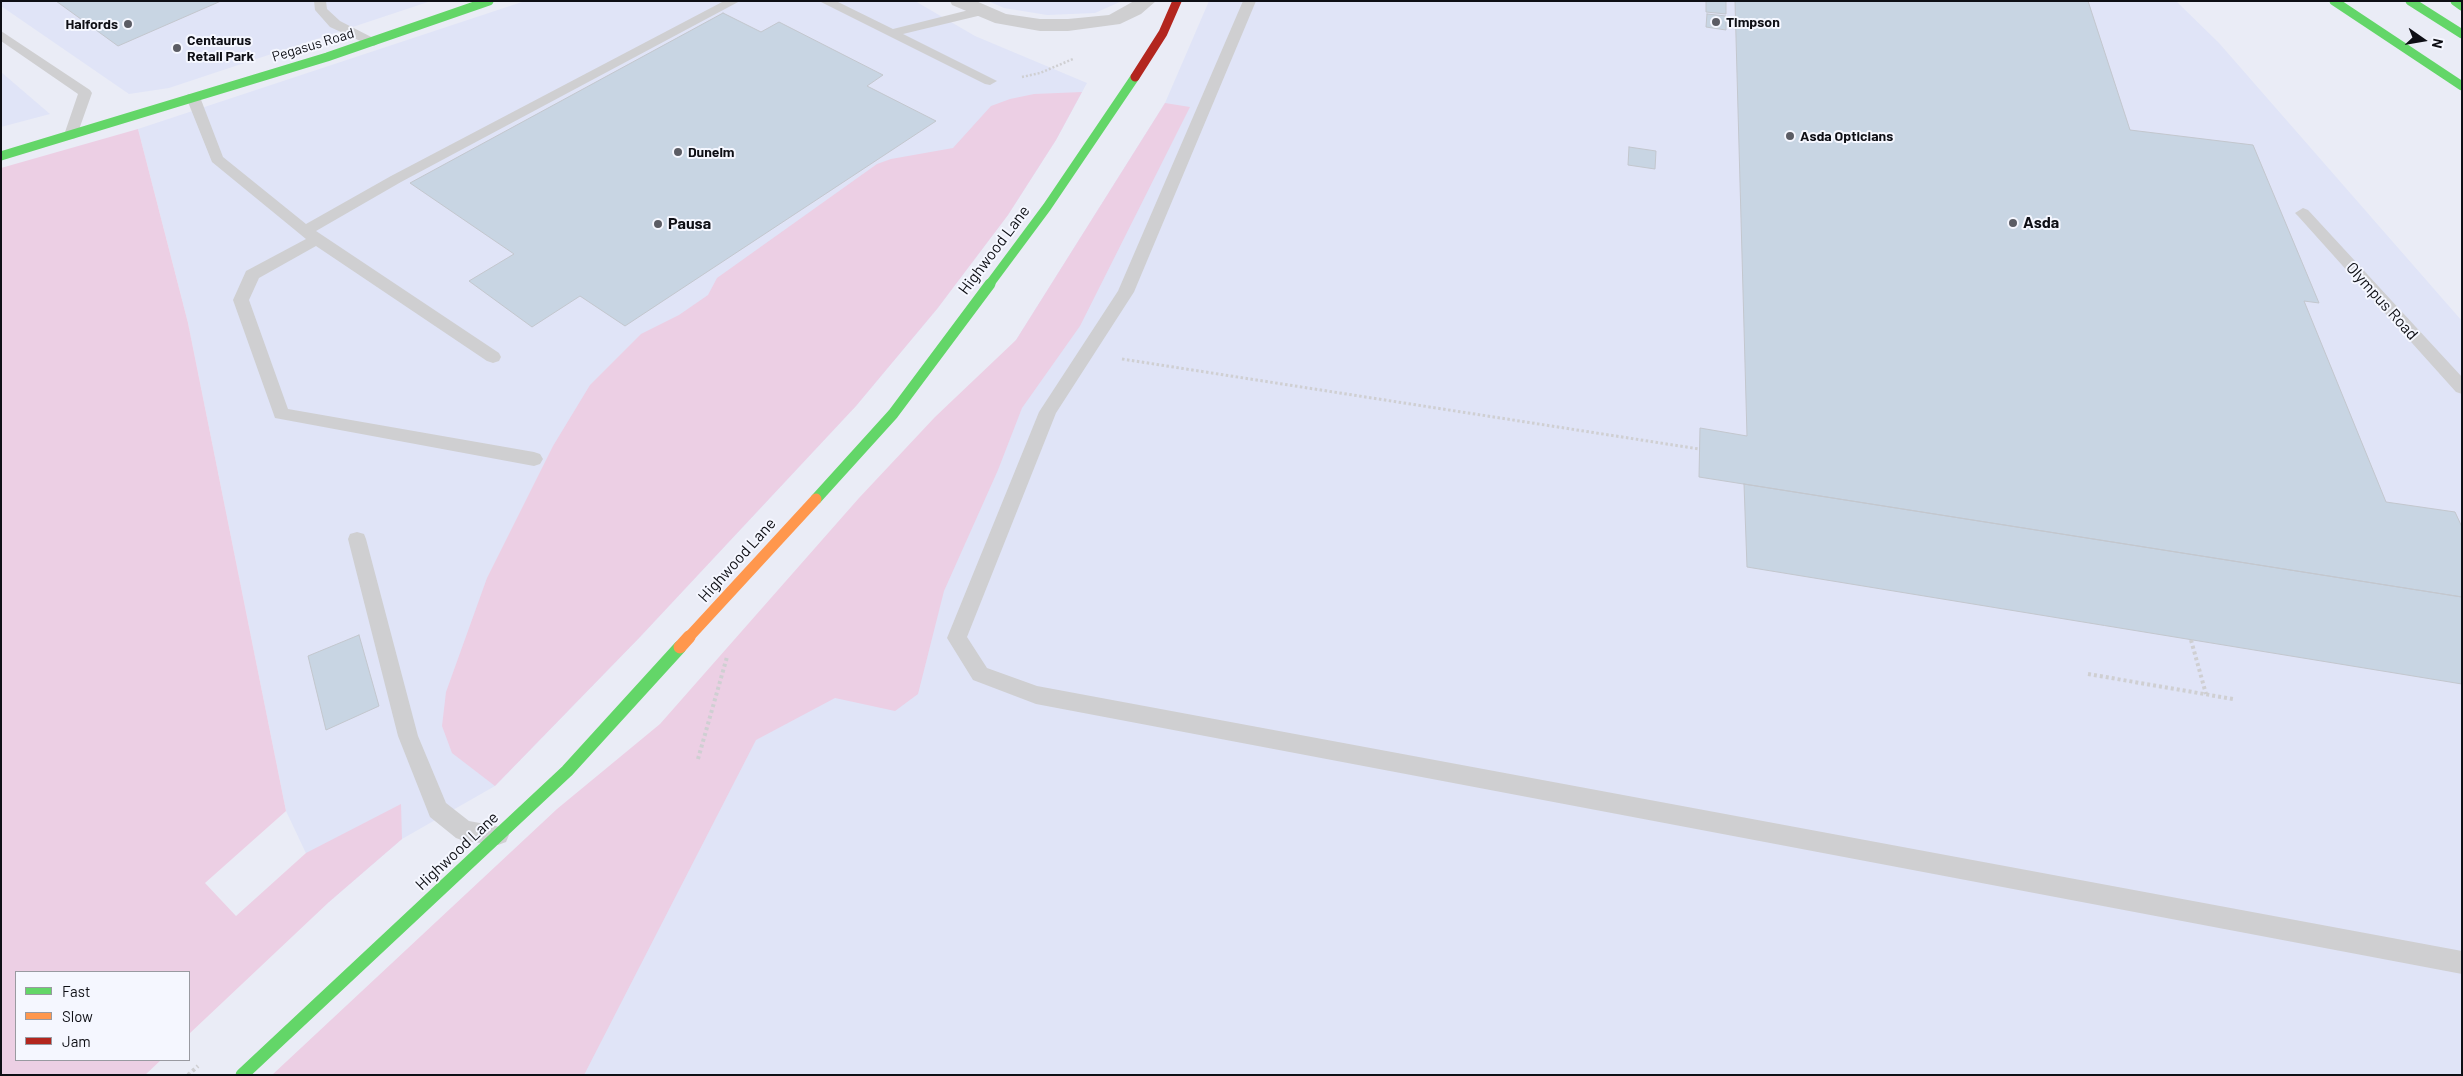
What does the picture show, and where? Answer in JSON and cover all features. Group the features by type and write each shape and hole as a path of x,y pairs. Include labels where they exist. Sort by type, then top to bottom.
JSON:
{"main road":[{"name":"Pegasus Road","path":"1,156 374,42 489,1"},
{"name":"Highwood Lane","path":"242,1075 567,771 893,414 1047,207 1118,104 1163,33 1177,1"},
{"path":"2334,1 2462,86"},
{"path":"2410,1 2462,34"},
{"path":"2454,1 2462,6"}],"street":[{"path":"959,1 1002,19 1040,25 1082,24 1113,20 1134,10 1147,1"}],"lane":[{"path":"320,1 320,10 336,24 374,42"},
{"path":"534,459 281,414 241,300 252,275 396,179 734,1"},
{"path":"825,1 990,81"},
{"path":"1250,1 1126,292 1048,412 957,638 980,674 1036,695 2462,963"},
{"path":"891,33 980,11"},
{"path":"1,35 85,92 71,135"},
{"path":"193,98 217,159 311,235 493,357"},
{"name":"Olympus Road","path":"2303,213 2462,388"},
{"path":"357,539 408,736 438,810 464,831 498,835"}],"path":[{"path":"990,81 1040,73 1080,55"},
{"path":"1086,353 1699,450"},
{"path":"2191,640 2206,694"},
{"path":"698,759 728,654"},
{"path":"2088,674 2233,699"},
{"path":"188,1075 203,1062"}],"shaded area":[{"name":"Centaurus Retail Park","path":"1,1 431,1 169,88 129,94 1,6"},
{"path":"525,1 915,1 975,36 1087,83 1056,140 1008,215 937,309 856,406 640,637 495,786 402,839 329,902 286,811 188,323 138,129"},
{"path":"988,1 1122,1 1095,13 1047,15 1004,8"},
{"path":"1209,1 2176,1 2219,43 2462,321 2462,1075 406,1075 1016,340 1165,103"},
{"path":"1,72 50,114 1,127"},
{"path":"1082,92 1056,140 1008,215 937,309 856,406 640,637 495,786 452,753 442,726 446,692 487,578 553,446 590,385 641,334 679,315 708,295 717,278 877,164 891,159 953,148 991,106 1010,99 1034,94"},
{"path":"1165,103 1190,107 1080,326 1022,408 998,470 944,591 918,694 895,711 835,698 756,740 584,1075 272,1075 557,809 660,724 859,498 935,417 1016,340"},
{"path":"138,129 188,323 286,811 205,883 236,916 306,853 401,804 402,839 329,902 190,1033 190,971 15,971 15,1061 160,1061 145,1075 1,1075 1,168"}],"building":[{"name":"Halfords","path":"56,1 221,1 118,46"},
{"path":"1706,1 1726,1 1726,14 1706,12"},
{"name":"Asda","path":"1735,1 2088,1 2130,130 2253,145 2319,303 2304,301 2386,502 2455,512 2462,527 2462,597 1699,477 1700,428 1747,436"},
{"name":"Dunelm","path":"723,13 761,32 779,22 883,75 867,86 936,121 625,326 580,296 532,327 469,281 514,254 410,183"},
{"name":"Timpson","path":"1707,14 1726,16 1726,30 1706,27"},
{"path":"1629,147 1656,151 1655,169 1628,165"},
{"path":"1744,484 2462,597 2462,684 1747,567"},
{"path":"359,635 379,706 326,730 308,656"}],"traffic: fast":[{"path":"1,156 327,57 489,1"},
{"path":"2334,1 2462,86"},
{"path":"2410,1 2462,34"},
{"path":"2455,1 2462,6"},
{"path":"816,499 893,414 1047,207 1135,77"},
{"path":"242,1075 567,771 680,647"}],"traffic: slow":[{"path":"680,647 816,499"}],"traffic: jam":[{"path":"1135,77 1163,33 1177,1"}],"place":[{"name":"Timpson","path":"1716,22"},
{"name":"Halfords","path":"128,24"},
{"name":"Centaurus Retail Park","path":"177,48"},
{"name":"Asda Opticians","path":"1790,136"},
{"name":"Dunelm","path":"678,152"},
{"name":"Asda","path":"2013,223"},
{"name":"Pausa","path":"658,224"}]}
